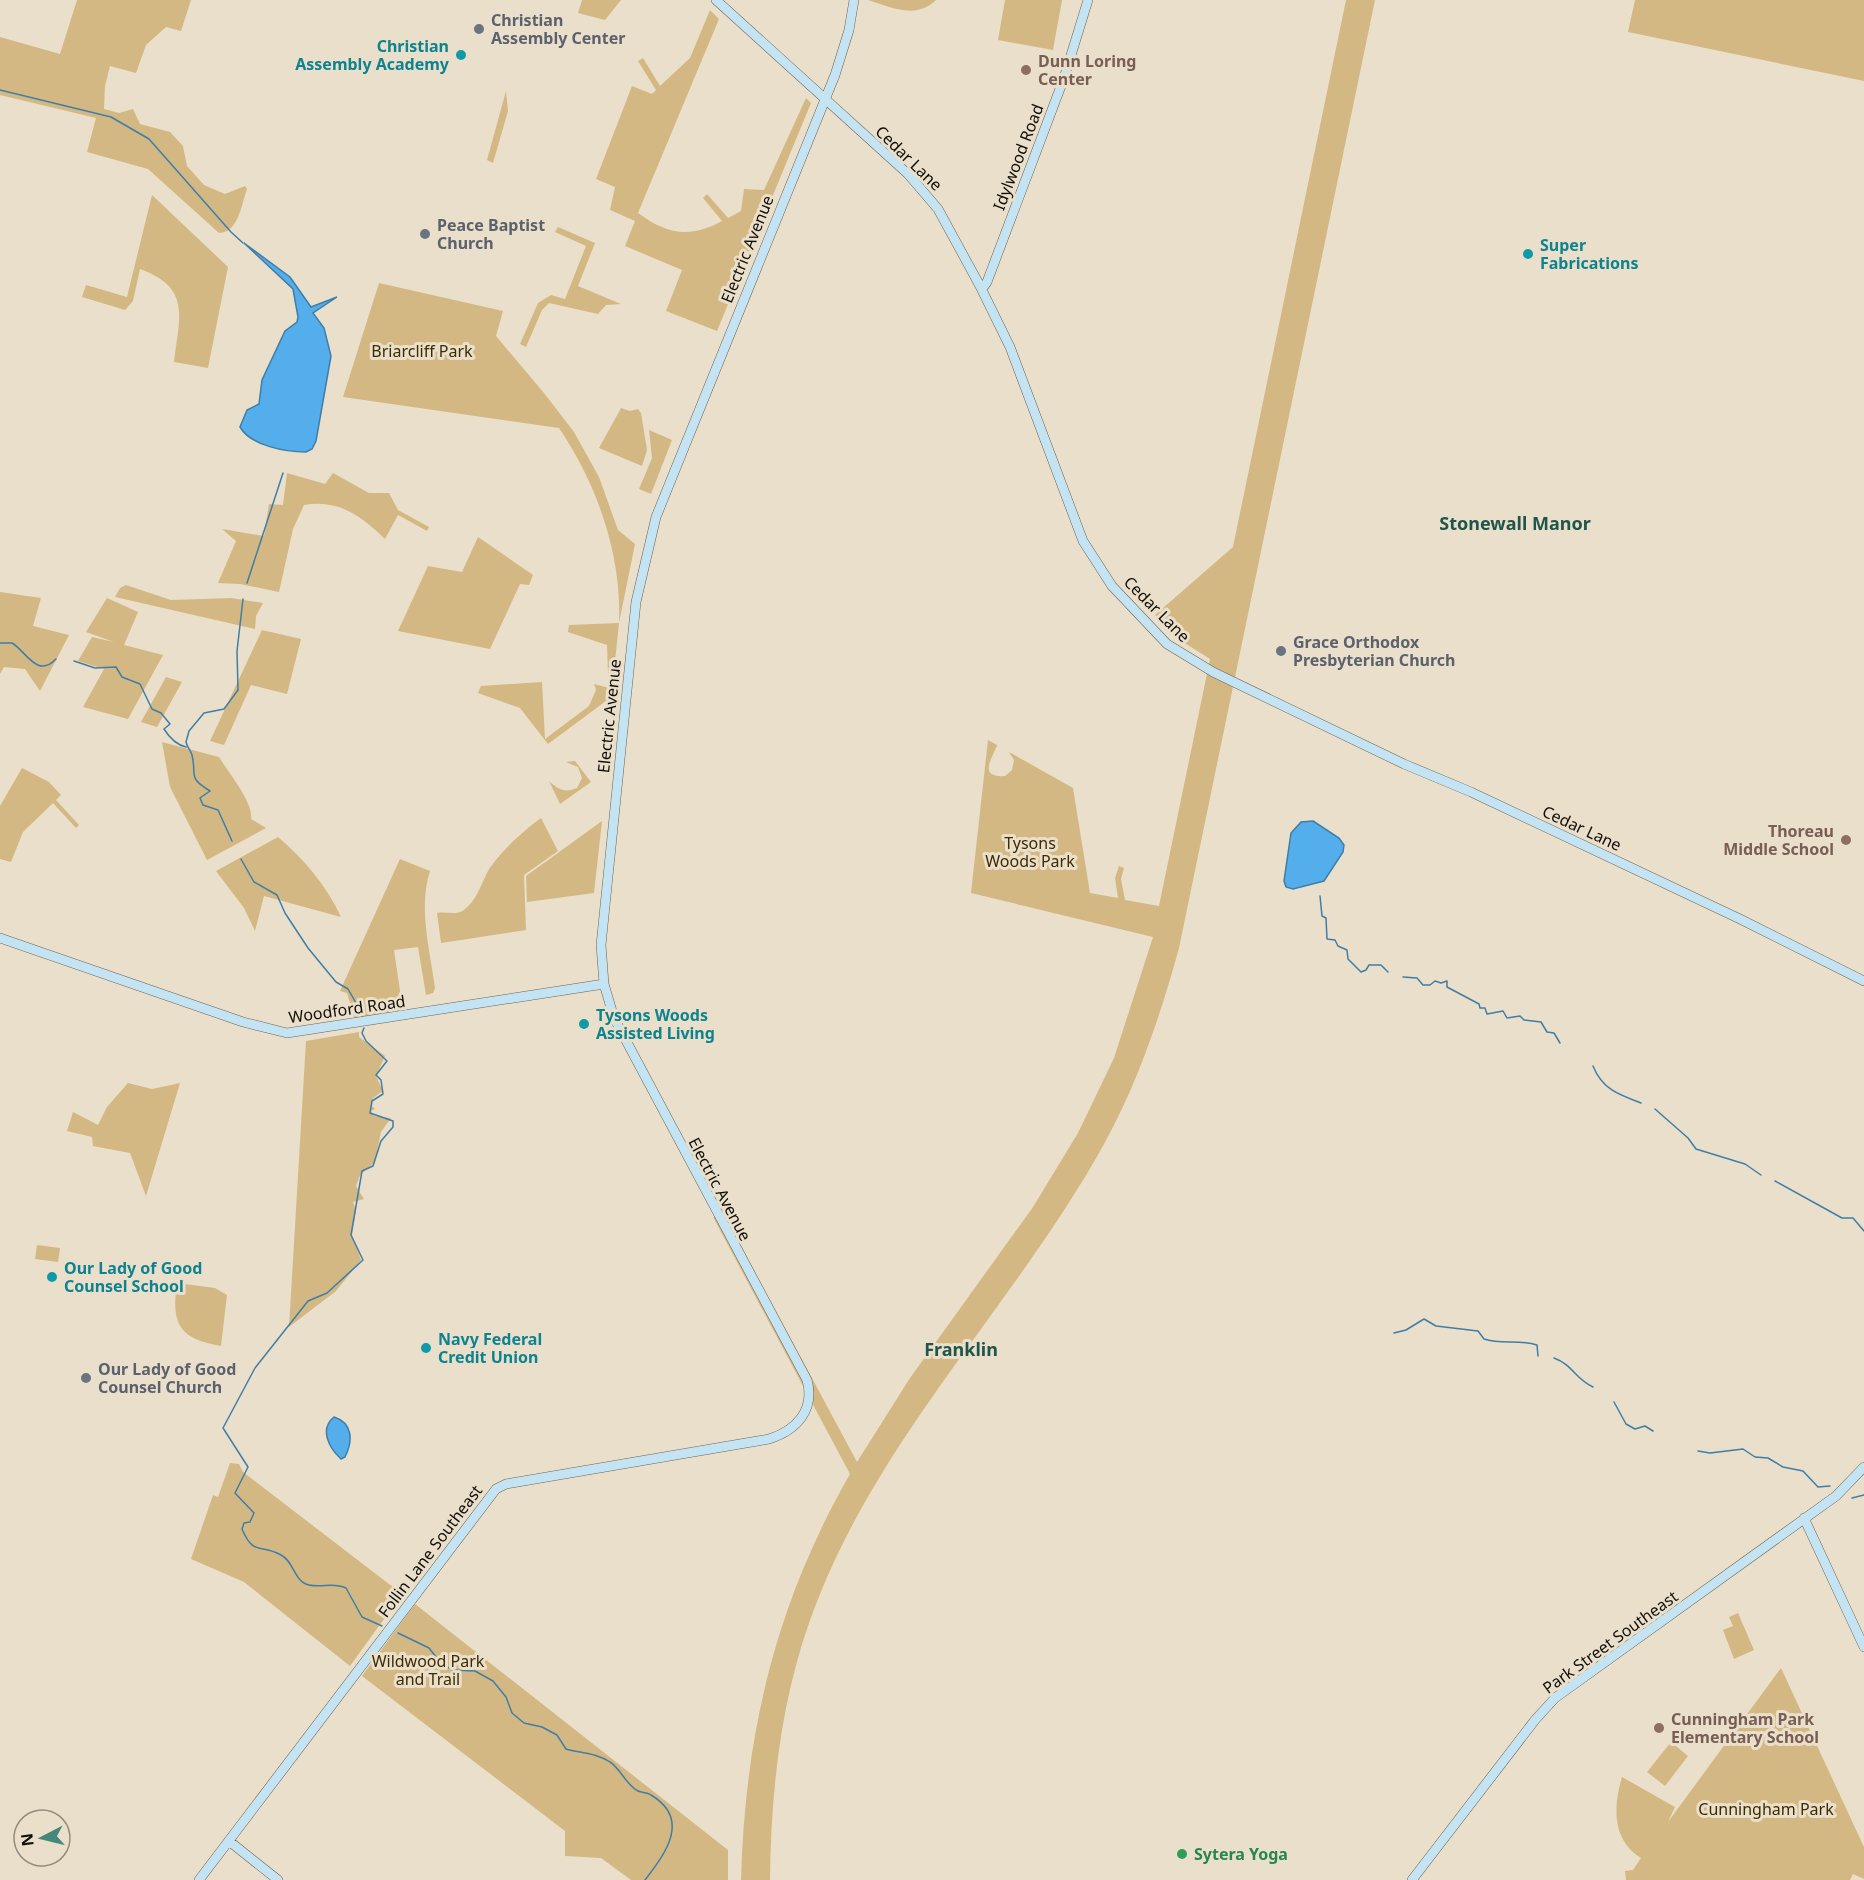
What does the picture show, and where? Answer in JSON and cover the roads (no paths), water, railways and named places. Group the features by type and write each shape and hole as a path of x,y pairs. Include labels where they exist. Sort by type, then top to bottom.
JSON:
{"street":[{"name":"Cedar Lane","path":"717,0 921,187 938,209 1010,347 1083,541 1112,585 1178,653 1404,764 1495,803 1740,919 1864,981"},
{"name":"Electric Avenue","path":"799,1422 808,1402 807,1380 621,1034 604,984 601,945 636,602 647,546 672,476 841,58 854,0"},
{"name":"Idylwood Road","path":"982,290 1064,78 1088,0"},
{"name":"Woodford Road","path":"0,938 243,1023 287,1034 604,984"},
{"name":"Follin Lane Southeast","path":"199,1880 496,1489 506,1484 770,1439 788,1432 799,1422"},
{"name":"Park Street Southeast","path":"1412,1880 1535,1720 1555,1698 1844,1490 1864,1467"},
{"path":"1804,1518 1864,1647"},
{"path":"229,1841 278,1880"}],"water":[{"path":"244,243 290,277 311,307 337,297 313,313 324,328 331,356 316,441 312,449 306,452 270,447 252,439 240,427 247,410 259,404 262,380 285,331 297,322 298,317 293,289"},
{"path":"1313,821 1339,838 1344,845 1343,852 1324,881 1293,889 1286,887 1284,881 1291,833 1301,822"},
{"path":"334,1417 345,1424 350,1433 348,1451 341,1459 330,1444 326,1433"}],"waterway":[{"path":"0,90 111,117 149,139 243,243"},
{"path":"247,583 283,473"},
{"path":"232,841 218,810 203,805 200,798 210,791 194,776 192,755 186,742 189,731 204,713 224,709 238,690 237,651 243,599"},
{"path":"0,643 12,643 37,665 43,666 56,659"},
{"path":"74,661 95,668 116,667 122,677 140,684 152,709 161,713 170,724 164,729 166,732 176,743 186,747"},
{"path":"241,859 254,882 277,895 285,913 308,948 336,982 348,989 363,1015"},
{"path":"1320,896 1322,916 1326,918 1327,939 1335,940 1338,946 1347,950 1348,959 1361,972 1369,965 1381,965 1388,972"},
{"path":"1403,977 1417,978 1423,985 1430,985 1435,981 1441,983 1447,981 1447,987 1479,1004 1480,1008 1485,1008 1487,1014 1503,1011 1507,1018 1520,1016 1524,1020 1541,1022 1547,1032 1554,1033 1560,1043"},
{"path":"364,1028 362,1033 366,1041 387,1061 376,1075 381,1080 383,1094 372,1101 370,1113 393,1121 393,1127 381,1141 373,1166 362,1171 351,1235 363,1260 327,1293 308,1301 255,1368 223,1428 248,1467 235,1493 254,1513 250,1522 244,1523 242,1529 250,1543 281,1555 304,1583 314,1586 337,1585 346,1588 362,1617 382,1626"},
{"path":"1593,1066 1606,1086 1641,1103"},
{"path":"1655,1109 1688,1138 1696,1149 1745,1164 1761,1175"},
{"path":"1775,1181 1842,1218 1853,1218 1864,1231"},
{"path":"1394,1333 1406,1330 1424,1319 1436,1326 1478,1331 1484,1339 1490,1341 1524,1342 1537,1345 1538,1356"},
{"path":"1554,1358 1566,1364 1582,1380 1593,1387"},
{"path":"1614,1402 1626,1424 1635,1429 1645,1426 1653,1431"},
{"path":"1698,1451 1710,1453 1743,1449 1755,1457 1768,1458 1783,1467 1803,1471 1818,1487 1830,1486"},
{"path":"1852,1498 1864,1495"},
{"path":"398,1633 429,1648 440,1662 452,1670 475,1671 493,1681 506,1697 512,1713 524,1723 542,1727 557,1735 566,1749 605,1759 614,1765 634,1788 649,1794 663,1804 670,1815 671,1836 667,1848 645,1880"}],"place":[{"name":"Christian Assembly Center","path":"479,29"},
{"name":"Christian Assembly Academy","path":"461,55"},
{"name":"Dunn Loring Center","path":"1026,70"},
{"name":"Peace Baptist Church","path":"425,234"},
{"name":"Super Fabrications","path":"1528,254"},
{"name":"Grace Orthodox Presbyterian Church","path":"1281,651"},
{"name":"Thoreau Middle School","path":"1846,840"},
{"name":"Tysons Woods Assisted Living","path":"584,1024"},
{"name":"Our Lady of Good Counsel School","path":"52,1277"},
{"name":"Navy Federal Credit Union","path":"426,1348"},
{"name":"Our Lady of Good Counsel Church","path":"86,1378"},
{"name":"Cunningham Park Elementary School","path":"1659,1728"},
{"name":"Sytera Yoga","path":"1182,1854"}],"district":[{"name":"Stonewall Manor","path":"1515,523"},
{"name":"Franklin","path":"961,1349"}],"park label":[{"name":"Briarcliff Park","path":"422,351"},
{"name":"Tysons Woods Park","path":"1030,852"},
{"name":"Wildwood Park and Trail","path":"428,1670"},
{"name":"Cunningham Park","path":"1766,1809"}]}
